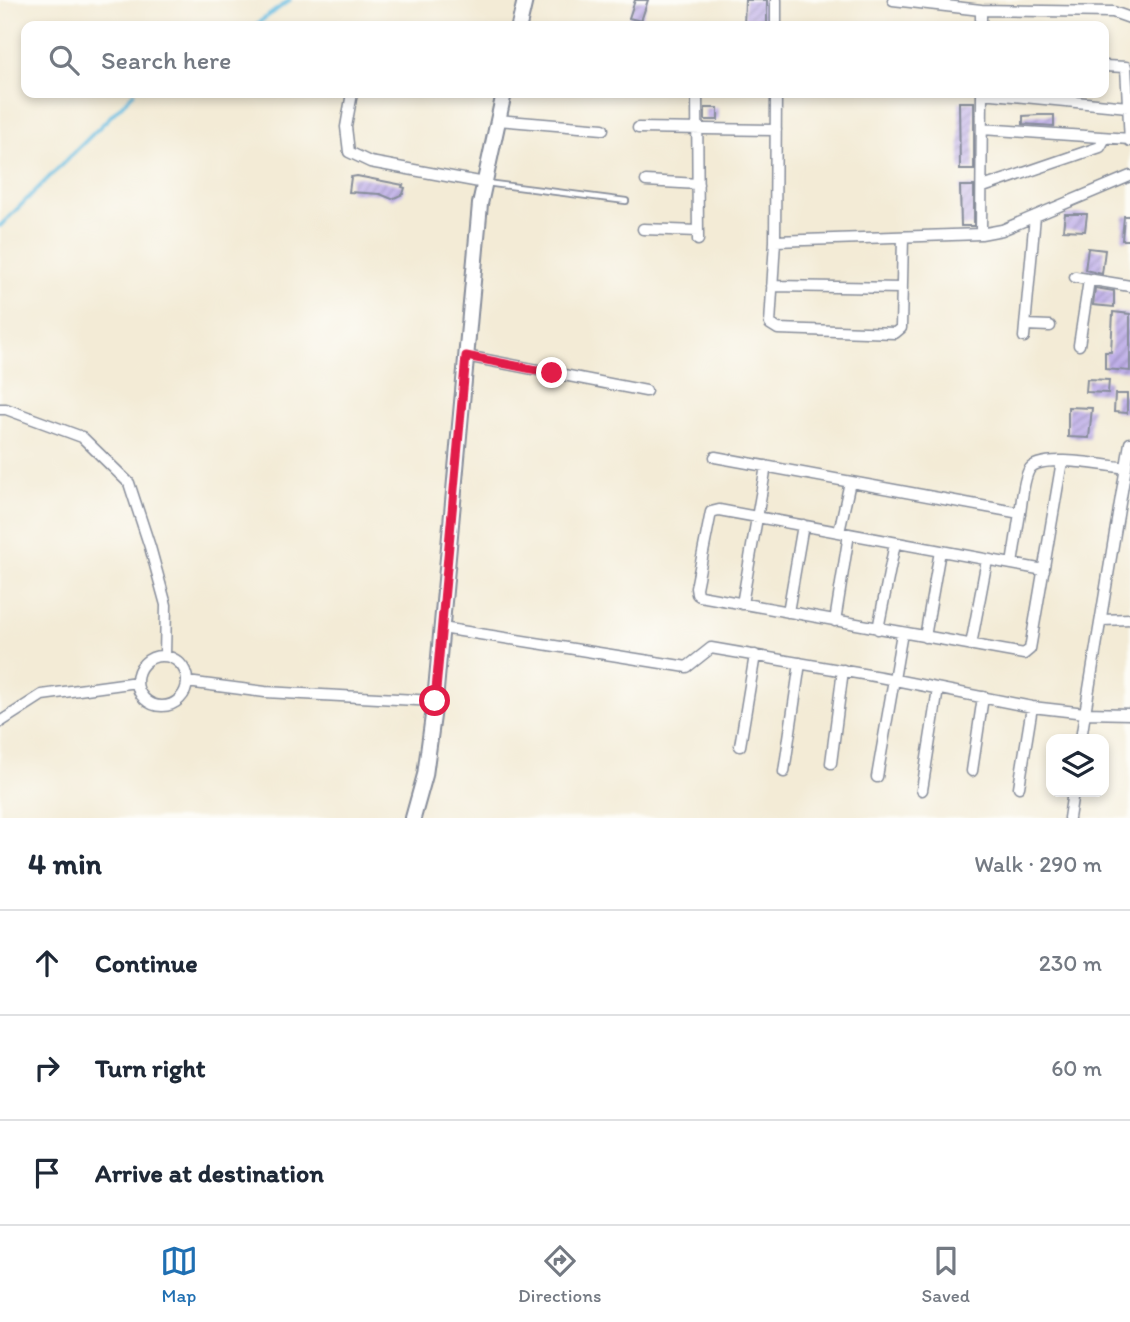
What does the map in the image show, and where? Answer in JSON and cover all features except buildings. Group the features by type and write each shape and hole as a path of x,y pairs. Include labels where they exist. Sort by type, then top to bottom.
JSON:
{"street":[{"path":"520,21 525,0"},
{"path":"776,0 776,21"},
{"path":"893,0 981,10 1013,5 1114,12 1130,18"},
{"path":"981,10 981,21"},
{"path":"982,129 1130,140 1128,67 1109,66"},
{"path":"351,98 346,127 349,152 370,162 485,183"},
{"path":"413,818 425,775 435,701 480,204 503,98"},
{"path":"643,229 698,236 696,98"},
{"path":"776,98 775,241 770,324 778,329 895,333 901,328 903,237"},
{"path":"981,234 982,98"},
{"path":"1034,98 1128,107"},
{"path":"498,120 603,128"},
{"path":"638,128 776,130"},
{"path":"983,187 1100,147 1105,138"},
{"path":"775,241 981,234 1002,230 1130,176"},
{"path":"646,181 698,184"},
{"path":"1024,337 1035,216"},
{"path":"1075,278 1130,286"},
{"path":"1080,345 1089,280"},
{"path":"772,286 902,288"},
{"path":"1025,325 1050,326"},
{"path":"466,356 646,391"},
{"path":"0,409 82,437 129,483 166,605 165,656"},
{"path":"1082,734 1130,443"},
{"path":"715,457 1020,513"},
{"path":"1012,564 1030,468 1045,461 1128,464"},
{"path":"1044,570 719,510 711,512 696,588 697,594 701,596 741,604 1020,654 1027,652 1044,570 1062,461"},
{"path":"741,604 766,466"},
{"path":"835,621 849,482"},
{"path":"788,612 803,525"},
{"path":"878,629 895,542"},
{"path":"925,637 940,551"},
{"path":"971,645 987,559"},
{"path":"1102,620 1130,619"},
{"path":"442,628 687,667 711,648 843,670 1032,707 1085,713 1130,714"},
{"path":"877,777 902,633"},
{"path":"740,746 755,655"},
{"path":"165,656 178,662 187,682 181,698 174,703 158,706 143,697 137,681 142,666 149,660 165,656"},
{"path":"784,772 800,663"},
{"path":"831,763 843,670"},
{"path":"0,722 42,695 137,681"},
{"path":"187,682 265,692 435,701"},
{"path":"922,790 938,689"},
{"path":"972,771 983,698"},
{"path":"1018,787 1032,707"},
{"path":"1069,818 1072,797"}],"lane":[{"path":"485,183 626,201"}],"waterway":[{"path":"261,21 290,0"},
{"path":"0,226 129,98"}],"route":[{"path":"435,701 466,356 552,373"}]}
